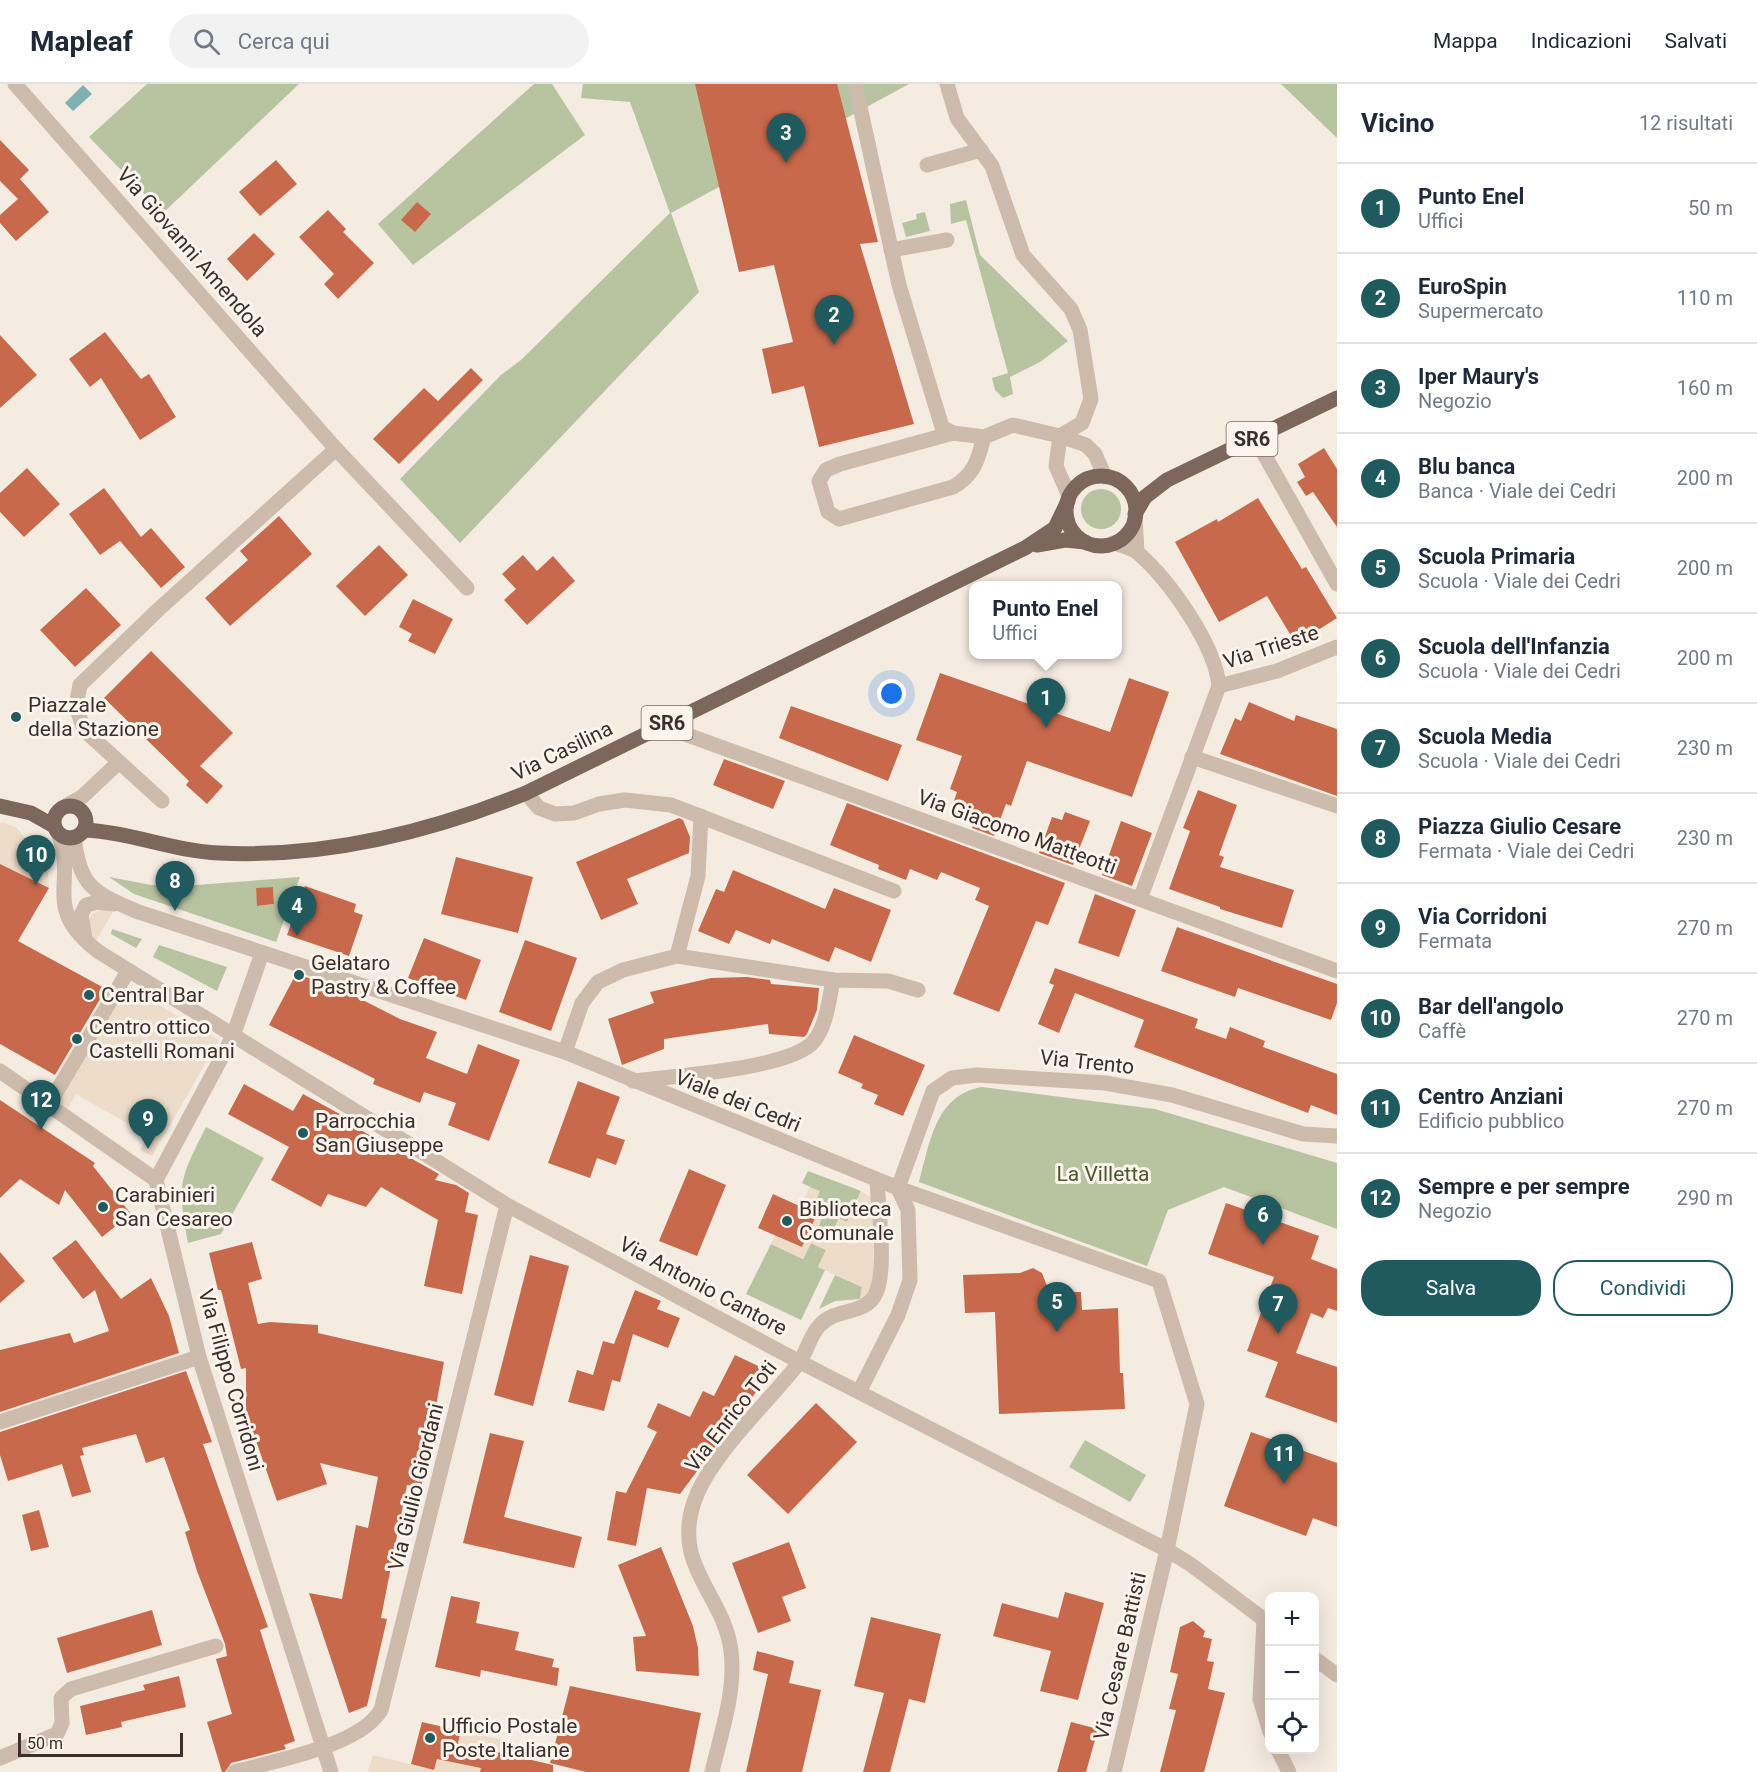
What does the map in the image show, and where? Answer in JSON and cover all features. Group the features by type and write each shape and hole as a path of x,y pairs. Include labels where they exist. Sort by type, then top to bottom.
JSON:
{"main road":[{"name":"SR6","path":"1085,542 1099,545 1113,543 1125,535 1145,497 1167,480 1337,398"},
{"name":"SR6","path":"1110,478 1142,485 1167,480"},
{"path":"1085,542 1077,536 1069,524 1068,498 1082,482 1110,478 1129,491 1135,504 1135,516"},
{"name":"Via Casilina","path":"0,806 31,813 76,815 117,832 211,853 292,851 400,834 455,820 526,793 1025,548 1056,528 1068,498"},
{"name":"Via Casilina","path":"1025,548 1057,541 1085,542"},
{"name":"Via Casilina","path":"31,813 65,837 76,815"},
{"path":"56,830 76,815"}],"street":[{"name":"Via Giovanni Amendola","path":"15,84 336,449 467,588"},
{"path":"855,84 899,285 942,427 953,433 984,437 1013,425 1060,436 1086,445 1095,454 1110,478"},
{"path":"947,84 957,118 992,166 1023,255 1071,309 1080,330 1091,399 1082,423 1060,436"},
{"path":"927,165 981,150"},
{"path":"891,250 947,240"},
{"path":"953,433 840,464 826,470 819,481 828,512 839,519 953,487 968,479 980,455 984,437"},
{"path":"1060,436 1056,466 1068,498"},
{"path":"1255,438 1337,584"},
{"path":"162,801 81,726 76,706 80,685 159,609 336,449"},
{"path":"1135,516 1137,552"},
{"path":"1113,543 1137,552 1168,586 1212,660 1219,686 1140,899"},
{"name":"Via Trieste","path":"1219,686 1278,671 1337,647"},
{"name":"Via Giacomo Matteotti","path":"682,734 1337,971"},
{"path":"1192,757 1337,806"},
{"path":"76,815 119,762"},
{"path":"526,793 539,808 555,814 574,813 606,802 634,800 671,805 894,891"},
{"name":"Viale dei Cedri","path":"76,815 78,864 84,880 101,894 136,911 565,1052 877,1180 1159,1281 1197,1404 1167,1550"},
{"path":"677,956 698,876 701,816"},
{"path":"56,830 64,859 63,902 73,927 87,943"},
{"path":"87,943 81,915 86,905 104,902 136,911"},
{"name":"Via Antonio Cantore","path":"87,943 128,971 507,1205 800,1362 1167,1550 1190,1564 1265,1620"},
{"path":"0,1071 156,1180 233,1036 262,953"},
{"path":"565,1052 582,1003 598,982 623,970 677,956 833,980 888,981 918,990"},
{"path":"48,1106 128,971"},
{"path":"633,1081 757,1064 799,1053 814,1041 819,1032 833,980"},
{"name":"Via Trento","path":"898,1188 933,1091 945,1081 968,1076 1024,1076 1143,1089 1303,1134 1337,1136"},
{"name":"Via Filippo Corridoni","path":"156,1180 199,1357 331,1772"},
{"name":"Via Enrico Toti","path":"712,1772 730,1691 732,1652 722,1622 691,1558 688,1539 692,1510 697,1495 714,1466 800,1362 816,1329 823,1321 834,1315 864,1308 877,1292 881,1269 877,1180"},
{"path":"860,1392 898,1315 910,1280 908,1210 898,1188"},
{"name":"Via Giulio Giordani","path":"234,1772 324,1746 366,1729 377,1717 384,1702 507,1205"},
{"path":"0,1422 199,1357"},
{"name":"Via Cesare Battisti","path":"1114,1772 1167,1550"},
{"path":"1265,1644 1260,1699 1265,1717"},
{"path":"0,1758 57,1734 62,1723 61,1698 70,1689 216,1646"},
{"path":"1319,1662 1337,1675"},
{"path":"1281,1754 1290,1772"}],"green space":[{"path":"147,84 299,84 163,213 89,137"},
{"path":"534,84 552,84 585,135 413,265 378,224"},
{"path":"583,84 909,84 671,213 699,292 460,543 400,479 501,375 521,360 670,213 630,102 581,98"},
{"path":"1281,84 1337,84 1337,138"},
{"path":"966,200 980,255 1068,341 1040,362 1010,377 1013,394 1003,398 995,390 992,378 1008,373 966,220 951,224 950,204"},
{"path":"925,212 930,231 906,237 902,223 917,219 916,214"},
{"path":"1101,489 1109,490 1115,495 1120,501 1120,517 1115,523 1109,528 1101,529 1093,528 1087,523 1082,517 1081,509 1082,501 1087,495 1093,490"},
{"path":"109,877 151,885 196,885 300,877 276,942 134,894","holes":["273,887 274,904 258,906 256,889"]},
{"path":"112,929 142,939 136,948 111,934"},
{"path":"159,945 227,967 217,991 153,957"},
{"name":"La Villetta","path":"982,1087 1155,1109 1337,1163 1337,1229 1224,1187 1168,1210 1147,1266 919,1182 931,1137 944,1110 966,1092"},
{"path":"206,1127 264,1158 221,1234 188,1243 182,1207 183,1183 190,1159"},
{"path":"808,1171 861,1191 847,1222 832,1234 817,1228 825,1211 814,1206 810,1187 802,1183"},
{"path":"811,1243 826,1250 818,1267 825,1270 801,1320 746,1294 771,1244 803,1259"},
{"path":"835,1275 862,1287 860,1299 835,1301 819,1309"},
{"path":"1085,1440 1146,1475 1130,1502 1069,1467"}],"shaded area":[{"path":"0,823 17,828 40,857 48,872 49,888 0,864"},
{"path":"103,909 113,912 96,940 92,937 89,920 92,914"},
{"path":"124,985 219,1040 152,1156 140,1150 148,1135 76,1094 68,1108 57,1102"},
{"path":"810,1187 820,1191 814,1206 825,1211 818,1228 831,1234 839,1218 847,1222 861,1191 871,1198 874,1283 865,1300 860,1299 862,1287 818,1267 826,1250 811,1243 803,1259 771,1244 775,1235 802,1247 817,1214 801,1207"},
{"path":"461,1731 504,1740 502,1753 485,1749 480,1772 368,1772 373,1755 434,1770 437,1759 454,1762"}],"water":[{"path":"83,85 92,94 73,111 65,103"}],"building":[{"path":"695,84 837,84 878,242 860,244 914,424 819,447 804,386 772,394 762,349 793,342 774,265 739,272"},
{"path":"0,140 29,170 20,179 49,212 16,241 0,223 0,215 18,199 0,181"},
{"path":"276,160 297,184 260,216 239,192"},
{"path":"417,202 431,214 415,232 401,220"},
{"path":"328,210 346,229 343,232 374,263 338,299 324,284 334,274 299,237"},
{"path":"254,233 275,254 247,281 227,259"},
{"path":"105,332 141,379 149,374 176,417 140,440 101,378 90,387 69,359"},
{"path":"0,335 37,375 0,408"},
{"path":"471,368 483,380 399,464 373,439 424,388 438,401"},
{"path":"1324,448 1337,469 1337,527 1313,492 1306,496 1297,482 1305,477 1298,464"},
{"path":"27,468 60,504 24,537 0,512 0,493"},
{"path":"104,488 141,537 151,528 185,567 161,588 120,541 100,555 69,514"},
{"path":"1258,498 1302,569 1306,567 1337,618 1296,644 1267,596 1219,622 1175,542 1217,519 1218,522"},
{"path":"279,516 312,554 230,626 205,598 248,560 240,551"},
{"path":"379,545 408,575 365,616 336,586"},
{"path":"523,555 537,571 553,556 575,581 527,625 504,600 516,589 502,574"},
{"path":"86,588 121,625 75,667 40,630"},
{"path":"413,599 453,619 435,654 408,641 412,634 399,627"},
{"path":"151,651 233,733 200,766 223,786 207,804 186,785 189,781 104,698"},
{"path":"940,673 1110,732 1129,678 1169,692 1132,797 1027,761 1011,806 1006,804 994,836 972,828 978,813 953,804 957,792 950,789 962,756 916,740"},
{"path":"1249,702 1294,721 1296,715 1337,729 1337,796 1220,754 1235,718 1241,721"},
{"path":"791,706 902,745 888,781 779,738"},
{"path":"724,759 785,781 773,809 713,785"},
{"path":"1198,790 1237,805 1219,855 1224,857 1220,867 1294,890 1282,928 1220,909 1220,907 1169,889 1190,831 1183,828"},
{"path":"847,803 1065,883 1048,925 1036,921 999,1012 953,994 989,906 975,900 980,888 941,872 937,880 910,869 906,880 878,869 879,865 830,845"},
{"path":"1065,812 1090,821 1073,865 1039,853 1052,817 1062,820"},
{"path":"679,818 683,820 690,837 689,853 627,879 638,904 601,920 576,862"},
{"path":"1121,821 1152,833 1132,886 1102,875"},
{"path":"456,857 533,877 518,933 441,914"},
{"path":"0,864 49,888 18,941 106,989 55,1075 0,1044"},
{"path":"733,870 825,909 834,888 891,910 871,962 835,947 829,962 772,939 770,944 736,930 729,944 698,931 716,889 724,892"},
{"path":"305,886 356,904 354,912 363,915 349,956 287,935"},
{"path":"273,887 274,904 257,906 256,888"},
{"path":"1095,894 1136,910 1119,957 1078,943"},
{"path":"1177,927 1337,984 1337,1003 1331,1020 1238,988 1235,997 1161,971"},
{"path":"424,938 481,960 466,1000 408,978"},
{"path":"525,940 577,958 551,1031 499,1012"},
{"path":"1055,968 1198,1019 1195,1028 1226,1039 1230,1027 1265,1041 1263,1047 1337,1074 1337,1115 1311,1105 1308,1113 1134,1047 1144,1020 1075,993 1059,1033 1038,1024 1054,985 1049,983"},
{"path":"296,974 337,987 400,1019 437,1032 426,1058 467,1074 478,1044 520,1060 489,1141 448,1125 456,1103 424,1092 420,1103 373,1084 375,1079 269,1025"},
{"path":"747,977 770,980 771,984 819,988 817,1010 804,1037 769,1034 768,1024 664,1039 664,1049 622,1065 608,1019 654,1003 650,992 711,978"},
{"path":"854,1035 925,1065 903,1116 874,1104 878,1095 861,1088 863,1084 838,1073"},
{"path":"578,1081 620,1097 606,1134 625,1140 616,1165 597,1158 590,1178 548,1163"},
{"path":"244,1084 293,1111 303,1094 349,1119 348,1123 439,1174 435,1180 456,1185 469,1193 465,1212 478,1215 462,1294 424,1286 438,1220 381,1187 366,1207 328,1194 321,1207 271,1180 289,1147 228,1114"},
{"path":"0,1100 95,1163 93,1166 131,1214 102,1237 65,1190 59,1205 20,1179 0,1198"},
{"path":"689,1169 726,1185 697,1256 659,1241"},
{"name":"Biblioteca Comunale","path":"773,1194 817,1214 802,1247 758,1228"},
{"path":"1226,1203 1319,1236 1311,1259 1337,1269 1337,1311 1328,1308 1323,1318 1311,1313 1296,1353 1337,1367 1337,1423 1265,1397 1278,1362 1247,1351 1274,1277 1208,1254"},
{"path":"76,1240 121,1299 151,1278 169,1316 179,1353 0,1412 0,1350 70,1333 74,1343 109,1331 95,1290 83,1299 52,1258"},
{"path":"252,1242 262,1279 248,1283 258,1324 270,1322 318,1325 318,1333 444,1362 421,1488 407,1485 381,1618 387,1619 367,1706 349,1713 309,1593 342,1599 356,1525 368,1528 378,1477 320,1463 327,1484 277,1501 246,1412 246,1368 241,1369 209,1253"},
{"path":"0,1252 25,1281 0,1303"},
{"path":"530,1255 569,1266 533,1406 494,1395"},
{"path":"1033,1268 1042,1273 1047,1286 1066,1292 1081,1292 1082,1310 1118,1308 1120,1373 1123,1373 1125,1409 999,1414 995,1312 965,1313 963,1275 1020,1273"},
{"path":"635,1290 661,1301 657,1309 680,1318 668,1348 633,1334 620,1382 612,1380 604,1411 568,1402 577,1370 593,1375 603,1341 614,1344"},
{"path":"735,1355 771,1372 680,1494 647,1488 636,1546 607,1540 616,1491 626,1493 657,1432 647,1427 658,1403 690,1417 703,1391 714,1396"},
{"path":"186,1371 212,1442 203,1444 268,1627 260,1630 295,1741 284,1745 286,1749 231,1763 225,1772 222,1772 207,1722 232,1714 216,1659 227,1656 225,1644 197,1571 185,1532 190,1530 164,1457 146,1463 136,1434 82,1448 84,1455 80,1456 91,1492 72,1497 62,1464 8,1481 0,1455 0,1432"},
{"path":"816,1403 857,1442 788,1514 747,1475"},
{"path":"1251,1432 1337,1463 1337,1527 1313,1518 1306,1536 1224,1506"},
{"path":"490,1433 524,1441 504,1517 582,1537 574,1568 463,1543"},
{"path":"39,1510 49,1547 31,1551 22,1515"},
{"path":"789,1542 806,1588 782,1597 791,1621 758,1633 732,1563"},
{"path":"661,1547 693,1626 698,1648 699,1676 636,1671 633,1637 646,1636 618,1565"},
{"path":"1065,1592 1104,1603 1078,1700 1040,1691 1051,1651 993,1636 1002,1603 1058,1618"},
{"path":"451,1596 480,1602 476,1623 519,1632 515,1650 554,1659 552,1667 559,1668 557,1686 481,1670 480,1677 435,1667"},
{"path":"152,1610 162,1645 67,1673 57,1638"},
{"path":"871,1617 941,1634 925,1703 909,1699 890,1772 863,1772 884,1693 854,1686"},
{"path":"1193,1621 1205,1631 1203,1637 1212,1639 1207,1661 1214,1662 1208,1689 1225,1693 1204,1772 1160,1772 1176,1710 1169,1709 1178,1674 1170,1672 1180,1627"},
{"path":"757,1651 794,1661 789,1683 821,1690 802,1772 746,1772 768,1674 753,1670"},
{"path":"179,1676 186,1707 121,1722 122,1727 86,1735 80,1706 145,1690 143,1685"},
{"path":"570,1686 701,1713 689,1772 586,1772 550,1763"},
{"path":"422,1722 461,1731 458,1743 553,1765 553,1772 480,1772 481,1768 437,1759 434,1770 411,1764"},
{"path":"1071,1722 1098,1729 1086,1772 1057,1772"}],"place":[{"name":"Iper Maury's","path":"786,163"},
{"name":"EuroSpin","path":"834,345"},
{"name":"Piazzale della Stazione","path":"16,717"},
{"name":"Punto Enel","path":"1046,728"},
{"name":"Bar dell'angolo","path":"36,885"},
{"name":"Piazza Giulio Cesare","path":"175,911"},
{"name":"Blu banca","path":"297,936"},
{"name":"Gelataro Pastry & Coffee","path":"299,975"},
{"name":"Central Bar","path":"89,995"},
{"name":"Centro ottico Castelli Romani","path":"77,1039"},
{"name":"Sempre e per sempre","path":"41,1130"},
{"name":"Parrocchia San Giuseppe","path":"303,1133"},
{"name":"Via Corridoni","path":"148,1149"},
{"name":"Carabinieri San Cesareo","path":"103,1207"},
{"name":"Biblioteca Comunale","path":"787,1221"},
{"name":"Scuola dell'Infanzia","path":"1263,1245"},
{"name":"Scuola Primaria","path":"1057,1332"},
{"name":"Scuola Media","path":"1278,1334"},
{"name":"Centro Anziani","path":"1284,1484"},
{"name":"Ufficio Postale Poste Italiane","path":"430,1738"}]}
